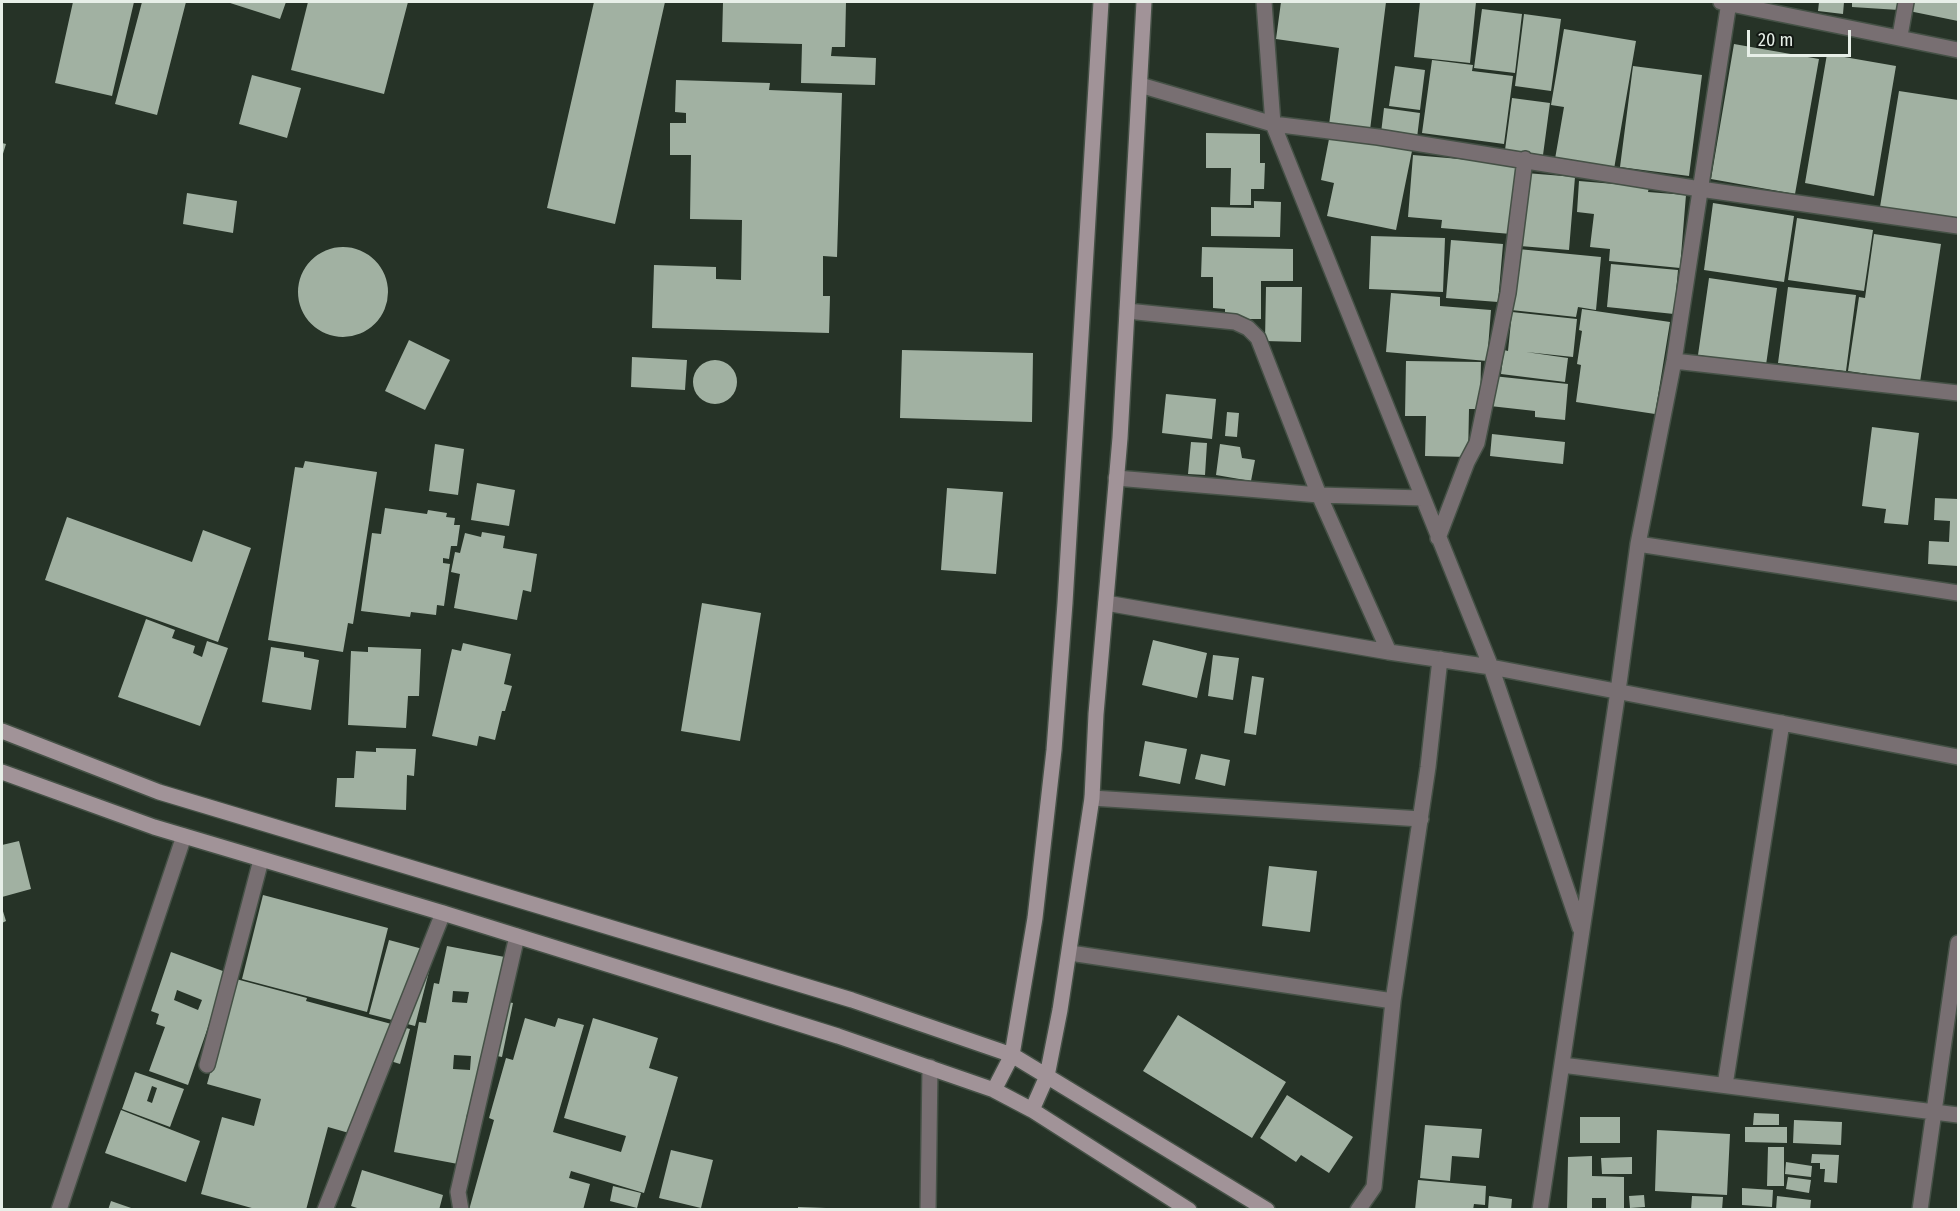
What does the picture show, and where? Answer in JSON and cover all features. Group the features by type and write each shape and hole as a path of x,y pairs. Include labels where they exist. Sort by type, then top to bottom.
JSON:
{"main road":[{"path":"994,1090 1012,1055 1035,918 1054,739 1066,592 1101,2"},
{"path":"1032,1110 1047,1076 1070,953 1092,798 1127,311 1144,2"},
{"path":"2,731 159,792 852,1000 1012,1055 1267,1209"},
{"path":"2,772 184,836 443,913 838,1036 994,1090 1032,1110 1189,1209"}],"street":[{"path":"1264,2 1273,124 1491,666 1581,932"},
{"path":"1721,2 1900,36 1959,50"},
{"path":"1540,1209 1638,544 1674,361 1729,2"},
{"path":"1900,36 1906,2"},
{"path":"1140,85 1273,124 1378,137 1700,189 1959,226"},
{"path":"1438,538 1467,462 1477,443 1508,293 1525,159"},
{"path":"1127,311 1235,322 1248,328 1258,338 1319,495 1389,652"},
{"path":"1674,361 1959,393"},
{"path":"1116,478 1319,495 1422,498"},
{"path":"1638,544 1959,592"},
{"path":"1106,603 1389,652 1491,666 1959,758"},
{"path":"1358,1209 1374,1187 1393,1001 1421,819 1440,659"},
{"path":"1725,1085 1782,723"},
{"path":"1092,798 1421,819"},
{"path":"58,1209 184,836"},
{"path":"207,1065 261,860"},
{"path":"325,1209 443,913"},
{"path":"461,1209 458,1192 517,936"},
{"path":"1920,1209 1959,942"},
{"path":"1070,953 1393,1001"},
{"path":"1562,1065 1959,1115"},
{"path":"928,1209 930,1067"}],"building":[{"path":"73,2 134,2 112,96 55,83"},
{"path":"142,2 186,2 157,115 115,104"},
{"path":"227,2 286,2 280,19"},
{"path":"308,2 408,2 384,94 291,70"},
{"path":"594,2 665,2 615,224 547,208"},
{"path":"723,2 846,2 845,47 832,47 831,56 876,58 875,85 801,83 802,44 722,42"},
{"path":"1281,2 1386,2 1370,130 1329,125 1339,48 1276,39"},
{"path":"1420,2 1476,2 1470,63 1414,57"},
{"path":"1819,2 1844,2 1843,14 1818,11"},
{"path":"1852,2 1900,2 1899,10 1852,7"},
{"path":"1911,2 1958,2 1958,21 1909,11"},
{"path":"1482,9 1522,14 1515,73 1474,68"},
{"path":"1524,14 1561,19 1551,91 1515,86"},
{"path":"1564,29 1636,41 1614,169 1555,159 1564,107 1551,105"},
{"path":"1734,44 1819,59 1795,194 1711,179"},
{"path":"1827,54 1896,66 1874,196 1805,183"},
{"path":"1432,60 1473,65 1472,71 1513,76 1504,144 1422,133"},
{"path":"1395,66 1425,70 1420,110 1389,106"},
{"path":"1633,66 1702,75 1689,176 1620,167"},
{"path":"252,75 301,88 287,138 239,124"},
{"path":"676,80 770,83 769,90 842,93 837,257 823,256 823,296 830,296 829,333 652,328 654,265 716,267 716,279 741,280 742,220 690,219 691,155 670,155 670,123 686,123 686,113 675,112"},
{"path":"1899,91 1958,100 1958,220 1880,207"},
{"path":"1512,98 1550,103 1543,155 1505,150"},
{"path":"1384,108 1420,113 1417,138 1381,133"},
{"path":"1206,133 1260,134 1260,163 1265,163 1264,189 1251,189 1251,205 1230,205 1231,168 1206,168"},
{"path":"1330,134 1412,151 1396,230 1327,216 1334,183 1321,180"},
{"path":"2,143 6,144 2,157"},
{"path":"1413,155 1517,164 1511,234 1441,228 1442,220 1408,217"},
{"path":"1526,173 1575,177 1569,250 1520,246"},
{"path":"1579,181 1649,187 1648,192 1686,195 1680,268 1609,261 1610,249 1590,247 1594,214 1577,212"},
{"path":"187,193 237,201 233,233 183,224"},
{"path":"1254,201 1281,202 1280,237 1211,236 1211,207 1254,208"},
{"path":"1713,203 1794,216 1784,282 1704,270"},
{"path":"1797,218 1873,230 1864,291 1788,280"},
{"path":"1874,234 1941,244 1920,382 1848,371 1859,297 1865,298"},
{"path":"1371,236 1445,238 1443,292 1369,289"},
{"path":"1451,240 1503,244 1498,302 1446,298"},
{"path":"343,247 360,251 375,260 384,275 388,292 384,309 375,324 360,333 343,337 326,333 311,324 302,309 298,292 302,275 311,260 326,251"},
{"path":"1202,247 1293,249 1293,281 1261,281 1261,319 1225,319 1225,309 1213,308 1213,277 1201,277"},
{"path":"1518,249 1601,257 1596,310 1578,307 1576,317 1511,310"},
{"path":"1611,264 1678,270 1674,314 1607,307"},
{"path":"1709,278 1777,288 1766,365 1698,355"},
{"path":"1266,287 1302,287 1301,342 1265,341"},
{"path":"1788,287 1856,295 1846,371 1778,363"},
{"path":"1391,293 1440,297 1440,306 1491,310 1487,361 1386,352"},
{"path":"1582,309 1670,322 1655,414 1576,402 1581,365 1577,364 1582,331 1579,330"},
{"path":"1512,312 1577,319 1573,357 1526,352 1568,358 1565,382 1501,374 1504,350 1508,351"},
{"path":"409,340 450,360 425,410 385,391"},
{"path":"902,350 1033,353 1032,422 900,418"},
{"path":"632,357 687,360 685,390 631,387"},
{"path":"715,360 731,366 737,382 731,398 715,404 699,398 693,382 699,366"},
{"path":"1406,361 1481,362 1480,409 1469,409 1468,457 1425,456 1426,416 1405,416"},
{"path":"1493,376 1568,384 1565,420 1535,417 1535,411 1490,406"},
{"path":"1166,394 1216,399 1212,439 1162,433"},
{"path":"1227,412 1239,413 1237,437 1225,436"},
{"path":"1872,427 1919,433 1908,525 1884,523 1886,509 1862,506"},
{"path":"1492,434 1565,442 1563,464 1490,456"},
{"path":"1191,442 1207,443 1205,475 1188,474"},
{"path":"435,444 464,449 458,495 429,491"},
{"path":"1220,444 1240,447 1242,458 1255,460 1251,481 1216,475"},
{"path":"305,461 377,472 353,624 348,623 343,652 268,640 295,467 303,468"},
{"path":"477,483 515,490 509,526 471,520"},
{"path":"947,488 1003,492 996,574 941,570"},
{"path":"1935,498 1958,499 1958,566 1928,564 1929,541 1949,542 1950,521 1934,520"},
{"path":"385,508 427,514 428,510 447,513 446,517 455,518 454,525 460,525 457,546 451,546 449,559 443,558 443,563 450,564 444,606 437,605 436,615 411,612 410,617 361,611 372,533 381,534"},
{"path":"67,517 192,562 203,530 251,548 218,642 45,580"},
{"path":"482,532 505,536 503,548 537,554 531,592 523,590 517,620 454,608 460,574 451,572 455,552 460,553 465,533 481,537"},
{"path":"702,603 761,613 740,741 681,731"},
{"path":"146,619 175,630 172,638 195,646 193,653 202,657 207,641 228,648 200,726 118,697"},
{"path":"1153,640 1207,653 1197,698 1142,685"},
{"path":"463,643 511,654 504,684 512,686 505,711 502,711 495,740 479,736 477,746 432,736 452,649 461,651"},
{"path":"271,647 304,652 304,657 319,660 311,710 262,702"},
{"path":"368,647 421,649 419,696 408,696 406,728 348,725 351,651 368,652"},
{"path":"1213,655 1239,658 1233,700 1208,696"},
{"path":"1252,676 1264,678 1256,735 1244,733"},
{"path":"1145,741 1187,749 1180,784 1139,776"},
{"path":"376,748 416,749 414,776 407,775 406,810 335,807 337,778 354,778 356,751 376,752"},
{"path":"1201,754 1230,760 1225,786 1195,779"},
{"path":"19,841 31,889 2,897 2,845"},
{"path":"1269,866 1317,871 1310,932 1262,926"},
{"path":"263,895 388,928 367,1012 242,979"},
{"path":"2,908 6,921 2,923"},
{"path":"389,940 434,952 415,1026 369,1014"},
{"path":"447,946 510,958 502,1001 513,1003 502,1057 487,1054 476,1116 467,1114 458,1164 394,1152 419,1022 426,1023 434,983 439,984","holes":["453,991 469,992 467,1003 452,1002","454,1055 471,1056 470,1070 453,1069"]},
{"path":"171,952 231,974 217,1001 188,1085 149,1071 165,1027 156,1024 159,1014 151,1011","holes":["177,990 202,1000 198,1010 174,1000"]},
{"path":"236,979 307,998 306,1001 410,1029 400,1064 384,1059 363,1137 328,1127 306,1210 259,1210 201,1194 222,1117 254,1126 261,1099 207,1084"},
{"path":"1178,1015 1286,1082 1252,1138 1143,1071"},
{"path":"525,1018 555,1027 558,1018 584,1025 553,1132 621,1152 626,1136 564,1118 593,1018 658,1038 649,1068 678,1077 644,1193 571,1171 569,1178 590,1184 583,1210 469,1210 494,1120 489,1118 506,1058 513,1060"},
{"path":"135,1072 184,1089 170,1127 122,1109","holes":["152,1086 157,1088 152,1103 147,1101"]},
{"path":"1287,1095 1353,1137 1329,1173 1301,1155 1296,1162 1260,1138"},
{"path":"121,1110 200,1141 186,1182 105,1153"},
{"path":"1754,1113 1779,1114 1779,1125 1753,1125"},
{"path":"1580,1117 1620,1117 1620,1143 1580,1143"},
{"path":"1794,1120 1842,1122 1841,1145 1793,1143"},
{"path":"1425,1125 1482,1129 1479,1158 1452,1156 1450,1181 1420,1178"},
{"path":"1745,1127 1787,1127 1787,1143 1745,1142"},
{"path":"1657,1130 1730,1134 1727,1195 1655,1191"},
{"path":"1768,1147 1784,1147 1784,1186 1767,1186"},
{"path":"671,1150 713,1160 701,1208 659,1198"},
{"path":"1812,1154 1839,1155 1837,1183 1824,1182 1825,1169 1820,1169 1820,1163 1811,1163"},
{"path":"1592,1156 1592,1176 1624,1177 1624,1210 1606,1210 1606,1198 1592,1198 1592,1210 1567,1210 1568,1157"},
{"path":"1632,1157 1632,1174 1602,1174 1601,1158"},
{"path":"1786,1162 1812,1166 1811,1177 1785,1174"},
{"path":"362,1170 443,1195 439,1210 363,1210 351,1206"},
{"path":"1788,1177 1811,1180 1809,1193 1786,1189"},
{"path":"1418,1180 1486,1186 1485,1205 1474,1204 1473,1210 1415,1210"},
{"path":"613,1186 641,1193 637,1208 610,1201"},
{"path":"1742,1188 1773,1190 1772,1207 1742,1205"},
{"path":"1644,1195 1645,1207 1630,1208 1629,1196"},
{"path":"1489,1196 1512,1199 1511,1210 1488,1210"},
{"path":"1692,1196 1723,1197 1722,1210 1691,1210"},
{"path":"1777,1196 1811,1200 1810,1210 1776,1210"},
{"path":"111,1201 134,1209 134,1210 108,1210"},
{"path":"798,1207 826,1208 826,1210 798,1210"}]}
